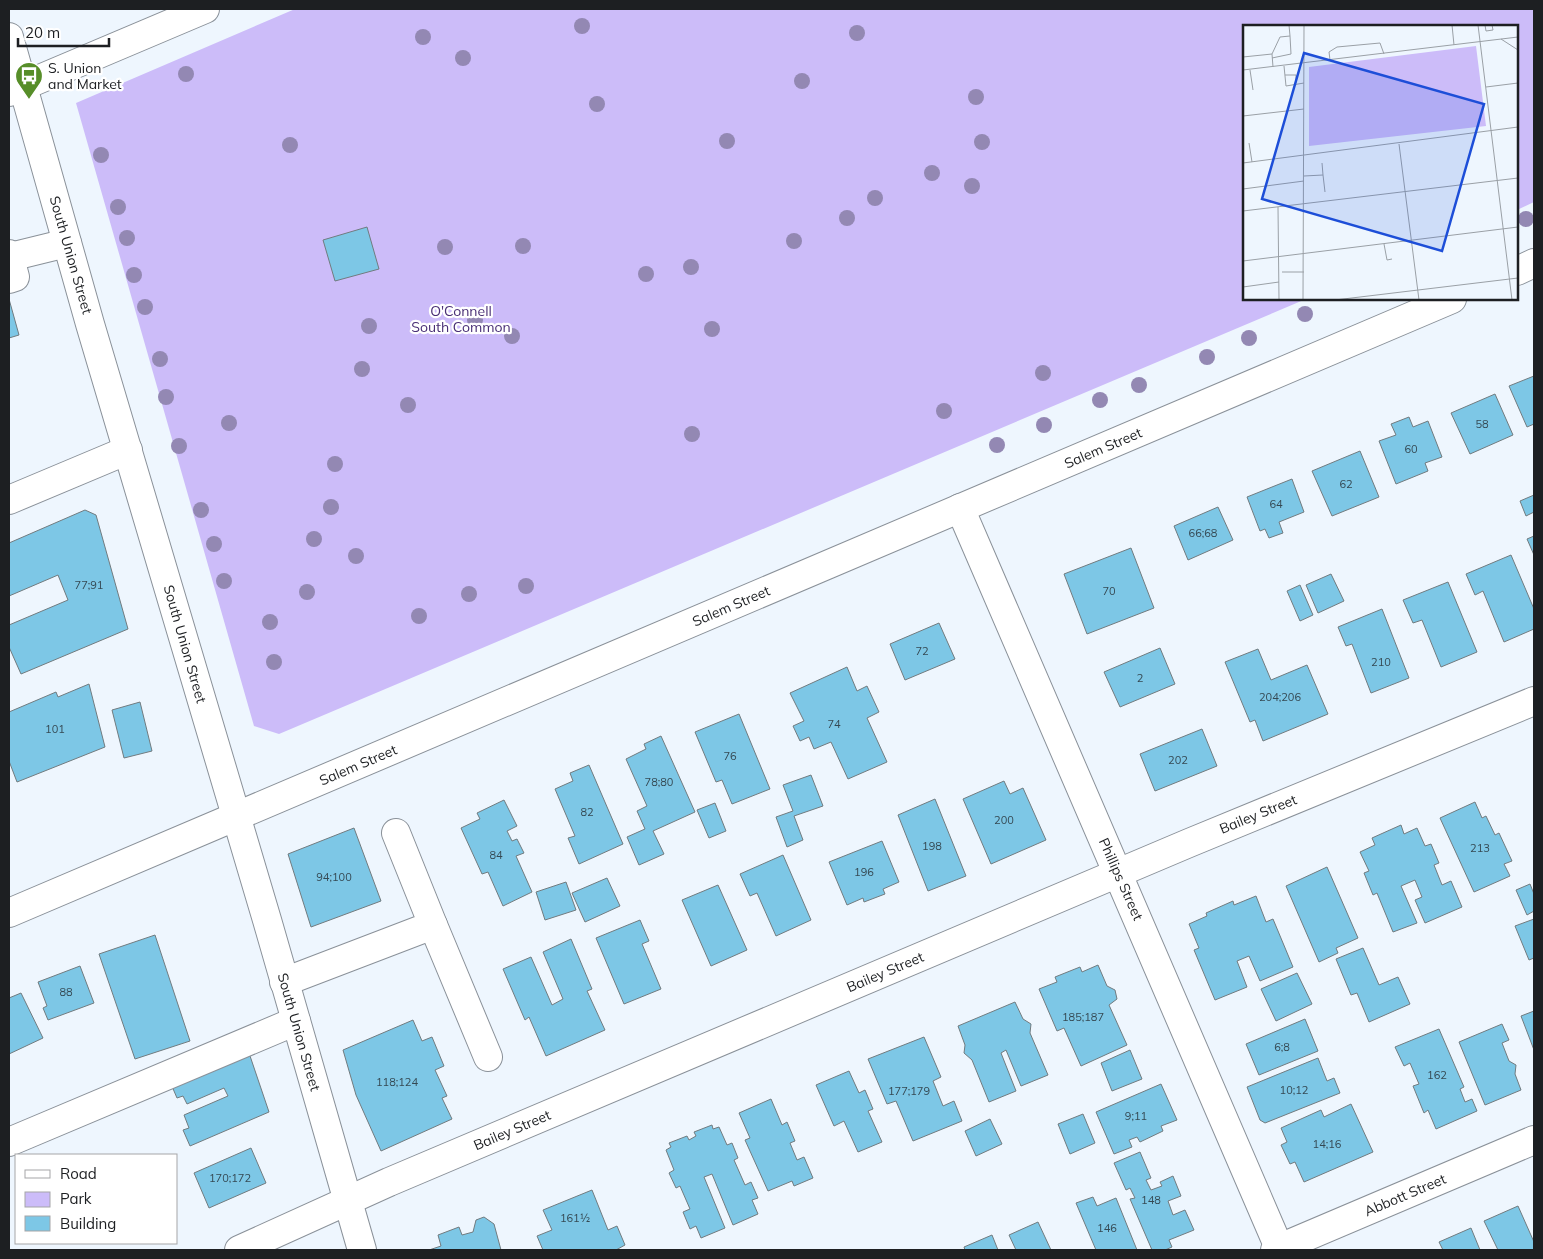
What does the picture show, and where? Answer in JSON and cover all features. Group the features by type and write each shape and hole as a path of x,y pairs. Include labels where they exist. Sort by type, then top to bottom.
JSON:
{"main road":[{"path":"16,89 205,9"},
{"name":"South Union Street","path":"9,37 16,89 67,243 362,1250"},
{"path":"9,264 67,243"},
{"path":"1518,271 1534,263"},
{"name":"Salem Street","path":"9,913 1450,300"},
{"path":"9,500 128,450"},
{"name":"Phillips Street","path":"960,508 1119,874 1278,1250"},
{"name":"Bailey Street","path":"239,1250 348,1200 1534,701"},
{"path":"396,833 488,1057"},
{"path":"284,982 433,925"},
{"path":"9,1142 296,1021"},
{"name":"Abbott Street","path":"1278,1250 1534,1140"}],"green space":[{"name":"O'Connell South Common","path":"295,9 1534,9 1534,202 1518,210 1518,25 1243,25 1243,300 1304,300 279,734 254,726 76,103"}],"building":[{"path":"367,227 379,269 335,281 323,240"},
{"path":"9,299 19,335 9,338"},
{"path":"1534,376 1534,424 1527,427 1509,386"},
{"path":"1495,394 1513,435 1470,454 1451,413"},
{"path":"1409,417 1413,427 1428,421 1442,457 1425,463 1428,471 1396,484 1379,441 1396,435 1391,424"},
{"path":"1360,451 1379,497 1332,516 1312,471"},
{"path":"1292,479 1304,512 1279,522 1283,533 1269,538 1265,529 1260,531 1247,497"},
{"path":"1534,495 1534,512 1526,516 1520,501"},
{"path":"1218,507 1233,540 1188,560 1174,526"},
{"path":"85,510 96,515 128,629 21,674 9,647 9,625 68,600 58,575 9,596 9,543"},
{"path":"1534,536 1534,555 1527,539"},
{"path":"1131,548 1154,608 1087,634 1064,574"},
{"path":"1511,555 1534,609 1534,629 1504,642 1483,591 1475,595 1466,574"},
{"path":"1331,574 1344,601 1318,613 1306,585"},
{"path":"1448,582 1477,652 1441,667 1422,620 1413,623 1403,600"},
{"path":"1300,585 1313,615 1300,621 1287,591"},
{"path":"1382,609 1409,678 1371,693 1352,644 1346,646 1338,627"},
{"path":"939,623 955,659 905,680 890,644"},
{"path":"1160,648 1175,684 1120,707 1104,672"},
{"path":"1258,649 1271,680 1307,665 1328,714 1263,741 1255,720 1250,722 1225,662"},
{"path":"847,667 857,691 867,686 879,712 867,718 887,762 848,779 831,742 814,749 809,737 800,741 793,726 804,721 790,693"},
{"path":"89,684 105,747 17,782 9,761 9,712 56,692 58,697"},
{"path":"140,702 152,751 124,758 112,710"},
{"path":"739,714 770,789 732,804 722,780 716,782 695,732"},
{"path":"1202,729 1217,766 1155,791 1140,754"},
{"path":"661,736 695,812 653,831 664,854 639,865 627,837 645,829 637,811 647,806 626,759 646,749 644,744"},
{"path":"589,765 623,844 579,864 568,838 575,836 555,789 573,781 570,773"},
{"path":"811,775 823,806 794,816 803,840 787,847 776,817 793,811 783,785"},
{"path":"1004,781 1010,794 1023,788 1046,840 991,864 963,799"},
{"path":"935,799 966,876 928,891 898,815"},
{"path":"504,800 517,826 507,831 512,841 517,839 524,853 516,856 532,892 503,906 488,872 482,874 461,828 480,819 477,813"},
{"path":"1475,802 1482,818 1486,816 1495,835 1499,833 1512,861 1504,864 1510,876 1474,892 1440,818"},
{"path":"715,803 726,831 709,838 697,810"},
{"path":"1401,825 1404,834 1417,828 1425,846 1431,844 1439,863 1434,865 1442,885 1451,881 1462,907 1425,923 1415,900 1422,897 1415,880 1401,886 1417,923 1393,932 1377,893 1373,895 1364,873 1369,871 1360,852 1375,845 1372,838"},
{"path":"354,828 381,901 311,927 288,854"},
{"path":"882,841 899,882 883,889 885,894 864,902 863,898 847,905 829,862"},
{"path":"783,855 811,920 776,936 757,893 750,896 740,874"},
{"path":"1327,867 1358,938 1336,948 1338,953 1319,962 1286,886"},
{"path":"607,878 620,906 585,922 572,893"},
{"path":"566,882 576,910 545,920 536,892"},
{"path":"1530,884 1534,894 1534,911 1527,915 1516,890"},
{"path":"718,885 747,950 711,966 682,900"},
{"path":"1256,896 1266,922 1273,919 1293,967 1260,981 1249,956 1237,961 1247,987 1215,1000 1194,950 1199,948 1189,924 1207,916 1206,913 1233,901 1234,905"},
{"path":"1534,919 1534,958 1529,960 1515,926"},
{"path":"640,920 649,941 642,944 661,989 624,1004 596,938"},
{"path":"155,935 190,1041 135,1059 99,954"},
{"path":"571,939 592,989 587,991 605,1030 546,1056 529,1017 525,1020 503,969 531,957 552,1005 563,999 543,952"},
{"path":"1363,948 1379,985 1398,977 1410,1004 1369,1022 1357,993 1351,995 1336,959"},
{"path":"1098,965 1107,986 1115,990 1117,999 1109,1005 1127,1045 1081,1066 1064,1028 1057,1031 1039,989 1057,982 1055,977 1080,967 1082,972"},
{"path":"80,966 94,1003 48,1020 43,1008 47,1006 38,982"},
{"path":"1297,973 1312,1004 1276,1021 1261,989"},
{"path":"21,993 43,1038 9,1054 9,998"},
{"path":"1015,1002 1023,1019 1031,1024 1030,1033 1048,1075 1021,1086 1006,1050 1001,1053 1016,1091 989,1102 972,1060 964,1053 965,1045 958,1026"},
{"path":"1534,1011 1534,1050 1521,1016"},
{"path":"1305,1019 1318,1051 1259,1075 1246,1044"},
{"path":"413,1020 422,1041 432,1037 444,1066 435,1070 447,1096 442,1098 452,1119 381,1151 356,1095 343,1050"},
{"path":"1502,1024 1509,1040 1502,1043 1509,1061 1516,1065 1515,1074 1521,1090 1485,1105 1459,1042"},
{"path":"1439,1029 1464,1087 1460,1089 1465,1102 1472,1099 1477,1111 1436,1129 1428,1110 1424,1113 1413,1086 1419,1084 1410,1063 1404,1066 1395,1047"},
{"path":"924,1037 941,1077 933,1081 943,1106 954,1101 962,1121 913,1141 896,1101 887,1104 868,1059"},
{"path":"248,1050 269,1112 190,1146 183,1130 189,1128 184,1115 228,1096 224,1088 187,1104 183,1096 177,1098 171,1084"},
{"path":"1130,1050 1142,1079 1112,1091 1101,1063"},
{"path":"1318,1058 1327,1081 1334,1078 1340,1093 1265,1123 1260,1120 1247,1087"},
{"path":"849,1071 859,1093 865,1090 873,1109 868,1111 882,1142 858,1152 844,1121 834,1126 816,1085"},
{"path":"1161,1084 1177,1120 1161,1126 1163,1131 1140,1142 1137,1137 1129,1140 1132,1147 1114,1154 1096,1112"},
{"path":"771,1099 782,1125 787,1122 795,1141 790,1143 797,1160 804,1157 813,1178 794,1186 792,1181 768,1191 745,1140 750,1138 739,1113"},
{"path":"1351,1104 1373,1152 1304,1182 1295,1162 1290,1164 1281,1145 1287,1142 1281,1128 1321,1110 1324,1117"},
{"path":"1083,1114 1095,1143 1070,1154 1058,1124"},
{"path":"990,1119 1002,1144 976,1156 965,1131"},
{"path":"712,1125 713,1129 719,1127 727,1145 732,1143 738,1158 734,1160 745,1185 751,1182 758,1198 752,1200 758,1214 733,1225 712,1174 704,1177 725,1228 701,1238 696,1226 690,1229 683,1212 690,1209 680,1186 676,1188 669,1173 674,1170 666,1150 671,1147 669,1143 687,1136 689,1140 696,1136 694,1132"},
{"path":"251,1148 266,1183 209,1208 194,1173"},
{"path":"1140,1152 1151,1178 1146,1180 1151,1190 1162,1186 1160,1182 1173,1176 1181,1196 1168,1201 1173,1215 1185,1210 1194,1230 1169,1240 1172,1247 1165,1250 1152,1250 1130,1199 1135,1198 1130,1188 1126,1190 1114,1163"},
{"path":"592,1190 608,1230 617,1226 625,1245 616,1250 543,1250 537,1236 552,1230 543,1210"},
{"path":"1093,1197 1097,1206 1116,1198 1137,1250 1096,1250 1076,1203"},
{"path":"1518,1206 1534,1242 1534,1250 1498,1250 1484,1221"},
{"path":"484,1217 494,1224 501,1250 429,1250 441,1246 438,1235 459,1227 462,1235 473,1232 476,1220"},
{"path":"1038,1222 1051,1250 1016,1250 1009,1235"},
{"path":"1471,1228 1480,1250 1443,1250 1439,1242"},
{"path":"992,1235 998,1250 965,1250 964,1247"}],"place":[{"name":"S. Union and Market","path":"29,100"}]}
